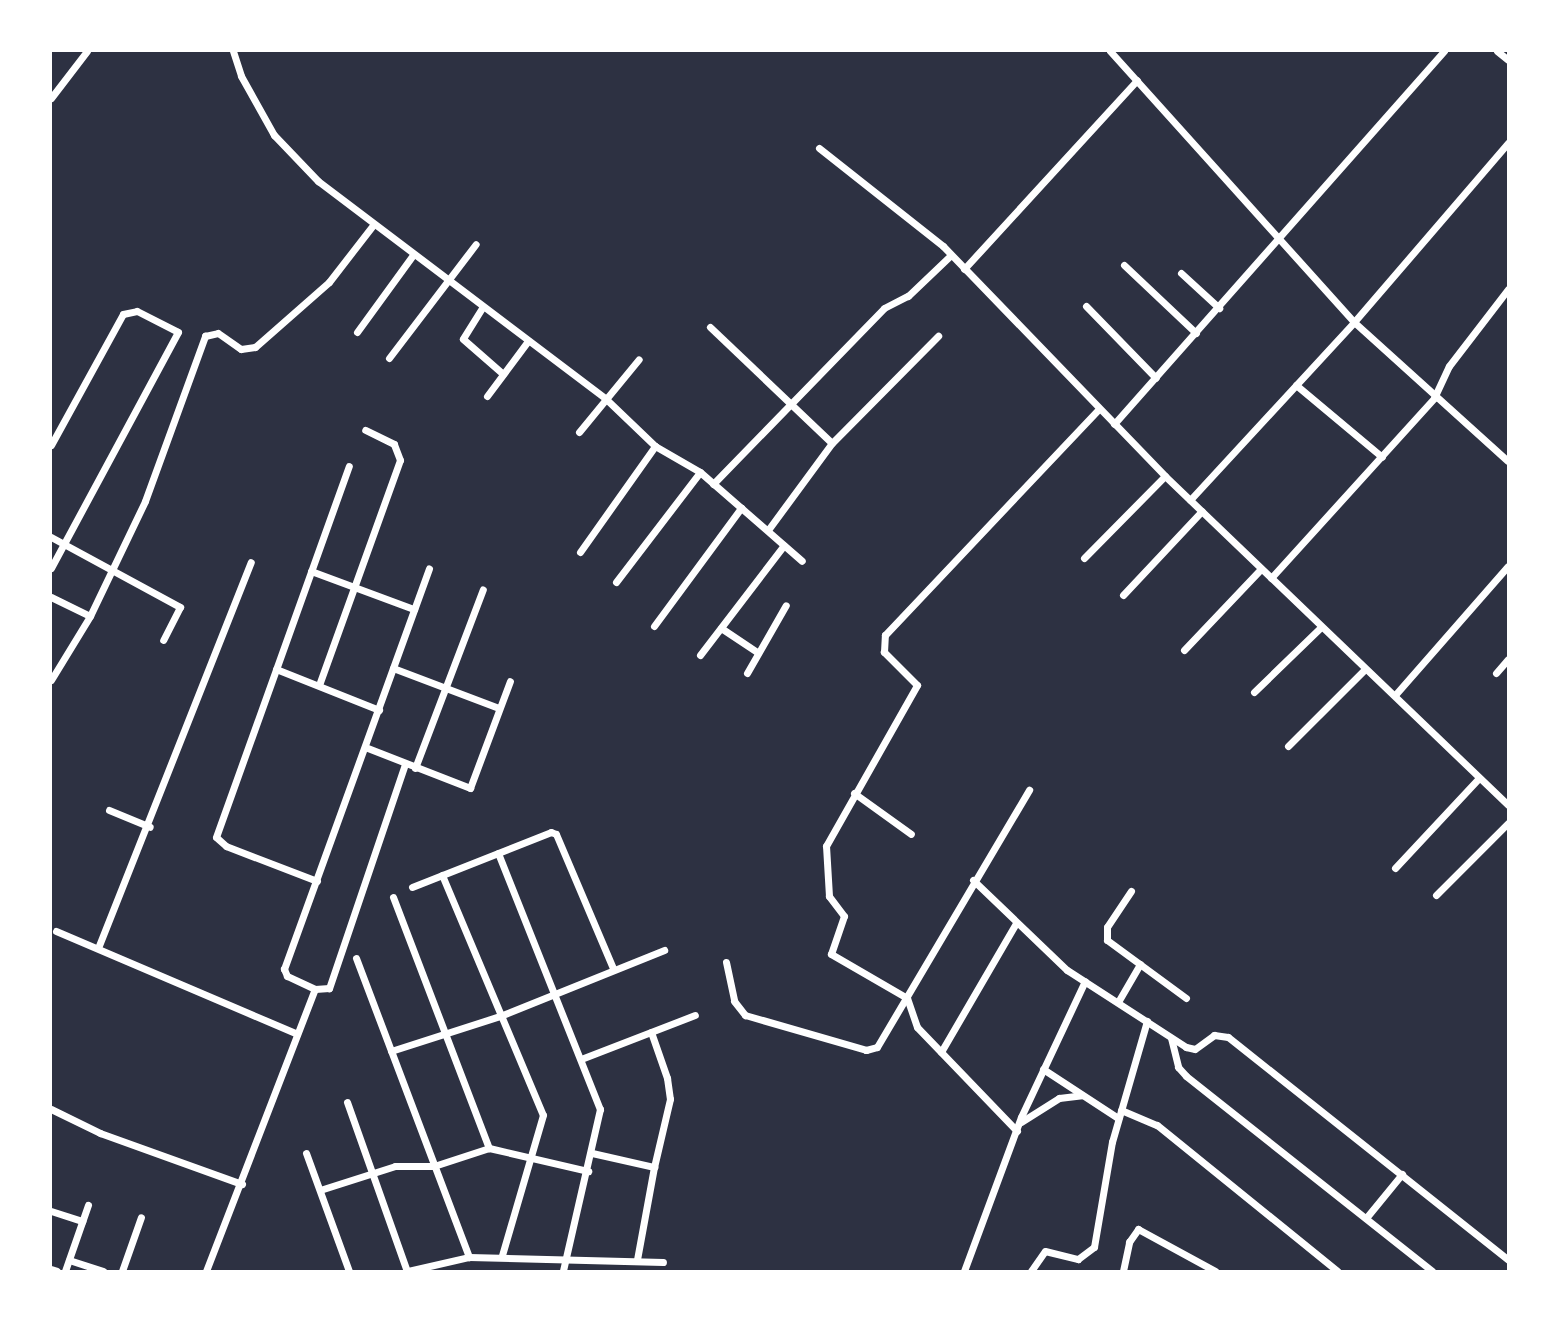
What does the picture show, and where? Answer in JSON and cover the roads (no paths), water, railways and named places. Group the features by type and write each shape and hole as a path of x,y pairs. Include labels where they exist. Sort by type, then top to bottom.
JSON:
{"street":[{"path":"51,97 87,51"},
{"path":"233,51 241,76 283,147 373,225 606,399 655,446 700,472 802,561"},
{"path":"1110,51 1278,243 1354,322 1434,398 1508,460"},
{"path":"1114,424 1278,243 1444,51"},
{"path":"1497,51 1508,60"},
{"path":"964,269 1137,80"},
{"path":"1190,500 1354,322 1508,143"},
{"path":"819,149 951,255 1165,476 1508,806"},
{"path":"51,681 90,616 172,436 205,336 218,332 241,349 255,348 329,282 373,225"},
{"path":"389,358 476,244"},
{"path":"356,331 413,255"},
{"path":"713,484 884,308 908,296 951,255"},
{"path":"1124,265 1196,333"},
{"path":"1181,273 1219,308"},
{"path":"1271,578 1434,398 1449,366 1508,289"},
{"path":"1086,306 1156,378"},
{"path":"482,307 463,339 503,374"},
{"path":"51,445 123,314 137,311 178,332 51,568"},
{"path":"710,327 832,443"},
{"path":"768,530 832,443 938,336"},
{"path":"487,396 528,341"},
{"path":"579,432 639,359"},
{"path":"1296,385 1382,457"},
{"path":"1018,1127 917,1027 906,998 831,954 844,916 829,896 825,846 917,685 884,652 885,635 1099,408"},
{"path":"319,685 400,460 394,444 365,430"},
{"path":"580,552 655,446"},
{"path":"317,881 218,842 216,837 349,466"},
{"path":"616,582 700,472"},
{"path":"1084,558 1165,476"},
{"path":"654,626 741,508"},
{"path":"1123,595 1202,511"},
{"path":"51,537 180,607 163,640"},
{"path":"700,655 784,545"},
{"path":"98,948 150,827 251,562"},
{"path":"1395,695 1508,566"},
{"path":"405,764 329,988 315,989 287,976 284,969 429,568"},
{"path":"1184,650 1261,569"},
{"path":"311,571 414,609"},
{"path":"415,768 483,589"},
{"path":"51,597 90,616"},
{"path":"747,673 786,605"},
{"path":"1254,692 1321,627"},
{"path":"721,628 758,652"},
{"path":"1496,673 1508,659"},
{"path":"276,668 379,710"},
{"path":"393,668 499,708"},
{"path":"1288,746 1365,668"},
{"path":"365,747 470,788 510,681"},
{"path":"1395,868 1479,778"},
{"path":"726,962 734,1001 745,1015 866,1050 887,1037 973,880 1028,790"},
{"path":"853,793 911,834"},
{"path":"110,810 150,827"},
{"path":"1436,895 1508,823"},
{"path":"412,887 498,853 556,834 613,968"},
{"path":"498,853 557,993 601,1115 574,1241 564,1257 563,1271"},
{"path":"442,875 543,1115 502,1255"},
{"path":"973,880 1016,923 1085,981 1171,1037 1195,1049 1214,1035 1228,1037 1508,1259"},
{"path":"1131,891 1105,934 1186,998"},
{"path":"393,897 489,1148"},
{"path":"942,1052 1016,923"},
{"path":"56,931 297,1034"},
{"path":"391,1051 500,1016 613,968 664,950"},
{"path":"356,958 468,1257"},
{"path":"1118,1002 1140,964"},
{"path":"964,1271 1018,1127 1085,981"},
{"path":"206,1271 242,1184 315,989"},
{"path":"582,1059 695,1015"},
{"path":"1031,1271 1045,1251 1078,1259 1094,1247 1119,1114 1147,1021"},
{"path":"637,1261 654,1167 670,1099 651,1032"},
{"path":"1171,1037 1178,1067 1186,1076 1432,1271"},
{"path":"1043,1069 1119,1114 1157,1125 1337,1271"},
{"path":"1018,1127 1038,1108 1083,1095"},
{"path":"347,1102 407,1271 468,1257 502,1255 663,1262"},
{"path":"51,1109 100,1133 242,1184"},
{"path":"320,1190 373,1171 405,1164 434,1167 489,1148 531,1155 588,1171"},
{"path":"306,1153 349,1271"},
{"path":"593,1153 654,1167"},
{"path":"1366,1218 1402,1174"},
{"path":"65,1271 88,1205"},
{"path":"51,1211 82,1221"},
{"path":"122,1271 141,1217"},
{"path":"1123,1271 1129,1242 1138,1229 1215,1271"},
{"path":"69,1260 103,1271"},
{"path":"51,1269 57,1271"}]}
